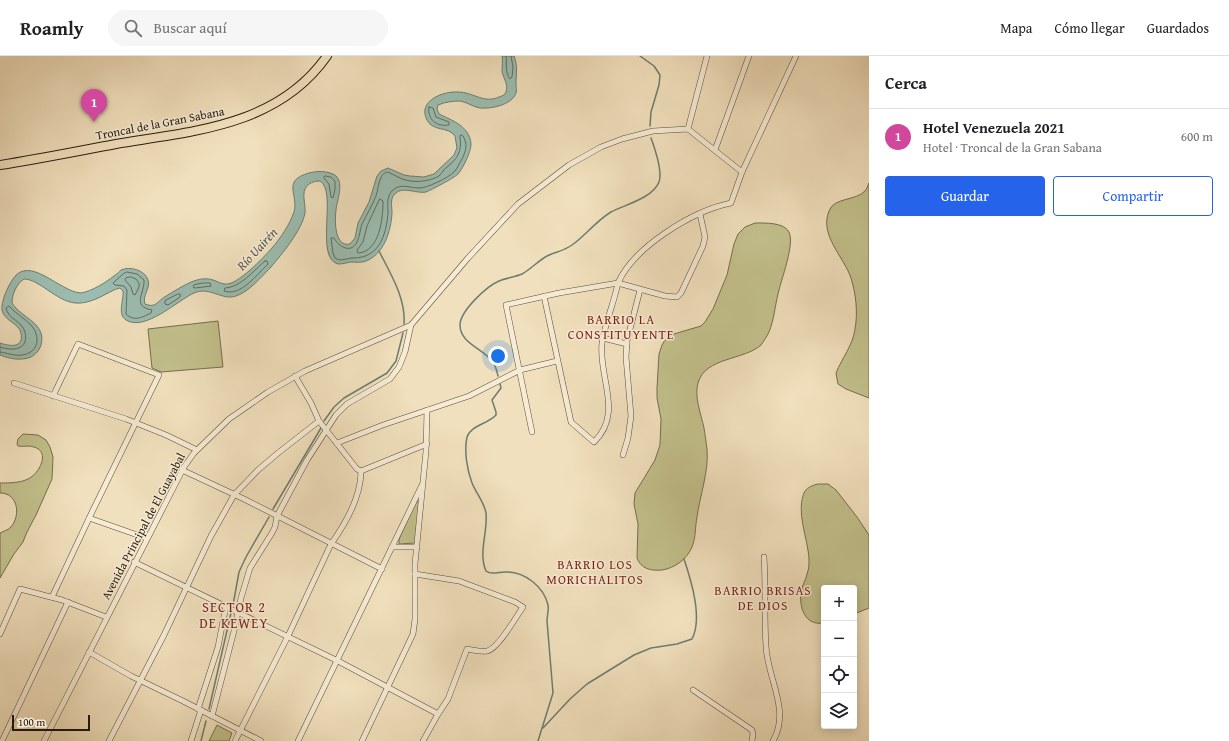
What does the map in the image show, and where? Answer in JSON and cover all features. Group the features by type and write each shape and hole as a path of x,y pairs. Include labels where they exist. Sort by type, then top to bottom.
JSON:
{"highway":[{"name":"Troncal de la Gran Sabana","path":"0,165 200,130 239,119 269,108 290,95 307,80 327,56"}],"street":[{"path":"707,56 688,129 742,172"},
{"path":"715,150 749,56"},
{"path":"544,296 571,422 594,442 604,429 609,407 602,350 603,338 618,284 627,268 642,251 660,238 700,214 731,203 742,172 796,56"},
{"name":"Avenida Principal de El Guayabal","path":"44,741 146,538 182,470 196,450 236,414 295,376 323,362 412,325 468,258 518,204 557,174 587,154 622,139 653,131 688,129"},
{"path":"532,432 506,305 594,286 618,284 670,297 677,297 703,246 705,237 700,214"},
{"path":"623,455 628,438 631,416 626,357 627,344 640,290"},
{"path":"212,716 248,573 272,534 277,516 307,460 341,409 382,384 395,373 405,352 412,325"},
{"path":"603,338 627,344"},
{"path":"52,597 159,375 78,344 53,396"},
{"path":"337,443 383,425 476,393 504,377 520,370 557,361"},
{"path":"295,376 311,403 319,421 357,469 361,471"},
{"path":"14,382 135,423 166,435 196,450"},
{"path":"362,741 413,634 415,619 415,574 424,482 426,410"},
{"path":"109,741 164,634 211,536 234,495 278,452 319,421"},
{"path":"361,471 426,444"},
{"path":"182,470 382,569"},
{"path":"235,741 288,636 331,544 339,533 357,497 361,482 361,471"},
{"path":"298,741 424,482"},
{"path":"89,518 146,538"},
{"path":"392,547 417,547"},
{"path":"764,557 766,646 780,713 780,725 773,741"},
{"path":"134,562 288,636 387,686 438,714"},
{"path":"415,574 459,581 515,602 523,607 491,649 482,651 467,649 448,699 438,714 424,741"},
{"path":"0,634 3,622 20,589 68,602 106,617"},
{"path":"2,741 68,602"},
{"path":"191,741 218,647 226,606"},
{"path":"89,652 140,680 261,741"},
{"path":"693,690 752,730 752,741"}],"shaded area":[{"path":"869,183 869,398 846,389 838,384 836,373 854,335 856,323 856,304 851,278 830,237 827,229 827,220 829,211 835,203 861,194 866,190"},
{"path":"755,223 783,226 789,232 790,238 789,253 771,327 761,345 754,350 717,364 709,368 702,375 698,383 697,394 707,449 707,466 698,509 695,536 690,551 684,559 676,565 662,570 647,568 641,565 637,558 638,524 634,504 635,493 655,460 660,445 661,419 657,398 659,354 665,340 674,334 701,326 705,322 713,309 727,275 734,244 738,234 745,227"},
{"path":"218,321 223,367 161,372 152,368 148,329"},
{"path":"23,434 38,435 46,440 53,457 52,479 23,542 0,578 0,533 11,527 17,511 11,497 0,493 0,483 18,482 28,479 36,473 42,463 42,453 39,450 30,446 18,446 18,439"},
{"path":"828,484 836,490 869,535 869,608 857,613 857,585 821,585 821,623 812,622 808,619 802,610 801,604 802,589 809,568 809,559 801,507 805,491 811,486"},
{"path":"416,502 419,502 415,543 399,544 399,539"},
{"path":"217,725 232,733 229,741 209,741"}],"water":[{"path":"502,56 514,56 516,67 516,93 514,97 506,103 490,108 477,107 460,101 438,105 437,109 439,114 454,121 464,128 470,138 470,151 458,174 447,181 426,192 405,190 397,192 394,195 388,234 378,253 372,258 362,262 340,264 331,259 328,250 327,238 327,197 325,187 320,181 313,182 305,189 305,213 296,234 271,267 241,294 226,297 211,292 200,291 187,297 152,319 134,323 123,317 121,311 123,291 120,288 91,301 75,303 61,298 36,282 24,279 15,290 12,303 21,313 37,326 42,337 41,345 36,353 31,357 23,359 8,358 0,355 0,343 15,345 20,342 21,338 20,330 3,314 2,310 7,290 13,279 20,272 27,270 36,272 64,287 81,293 98,286 121,270 129,268 141,271 149,283 144,301 145,304 150,305 155,304 196,280 206,279 224,284 230,283 243,276 257,264 278,240 294,212 295,200 293,184 301,176 309,173 328,172 335,175 338,179 340,189 336,213 336,231 338,237 344,244 350,244 355,238 358,223 369,202 377,176 381,171 388,168 404,175 424,177 434,174 454,155 457,148 455,136 449,131 437,128 430,124 425,113 428,103 439,95 452,92 488,99 494,99 505,94 507,87 502,71"}],"waterway":[{"path":"640,56 654,66 660,75 659,85 651,112 650,126"},
{"path":"498,376 495,366 491,360 467,341 461,331 460,325 464,313 481,293 494,284 522,274 547,256 569,247 611,212 645,197 656,188 659,182 660,172 651,138"},
{"path":"379,251 400,295 404,314 404,324"},
{"path":"324,421 334,407 344,398 387,373 396,361 403,333"},
{"path":"500,384 501,388 492,400 496,415 469,433 467,437 466,460 472,483 484,505 486,513 483,550 486,571 491,573 514,573 527,578 542,592 548,605 547,621 553,693 538,741"},
{"path":"273,509 321,428"},
{"path":"233,605 239,572 269,517"},
{"path":"543,728 570,699 587,684 634,655 651,648 677,644 692,639 696,621 695,599 684,559"},
{"path":"209,709 231,613"},
{"path":"201,741 206,721"}],"place":[{"name":"Hotel Venezuela 2021","path":"94,122"}],"district":[{"name":"BARRIO LA CONSTITUYENTE","path":"621,326"},
{"name":"BARRIO LOS MORICHALITOS","path":"595,572"},
{"name":"BARRIO BRISAS DE DIOS","path":"763,598"},
{"name":"SECTOR 2 DE KEWEY","path":"234,616"}],"water label":[{"name":"Río Uairén","path":"257,249"}]}
